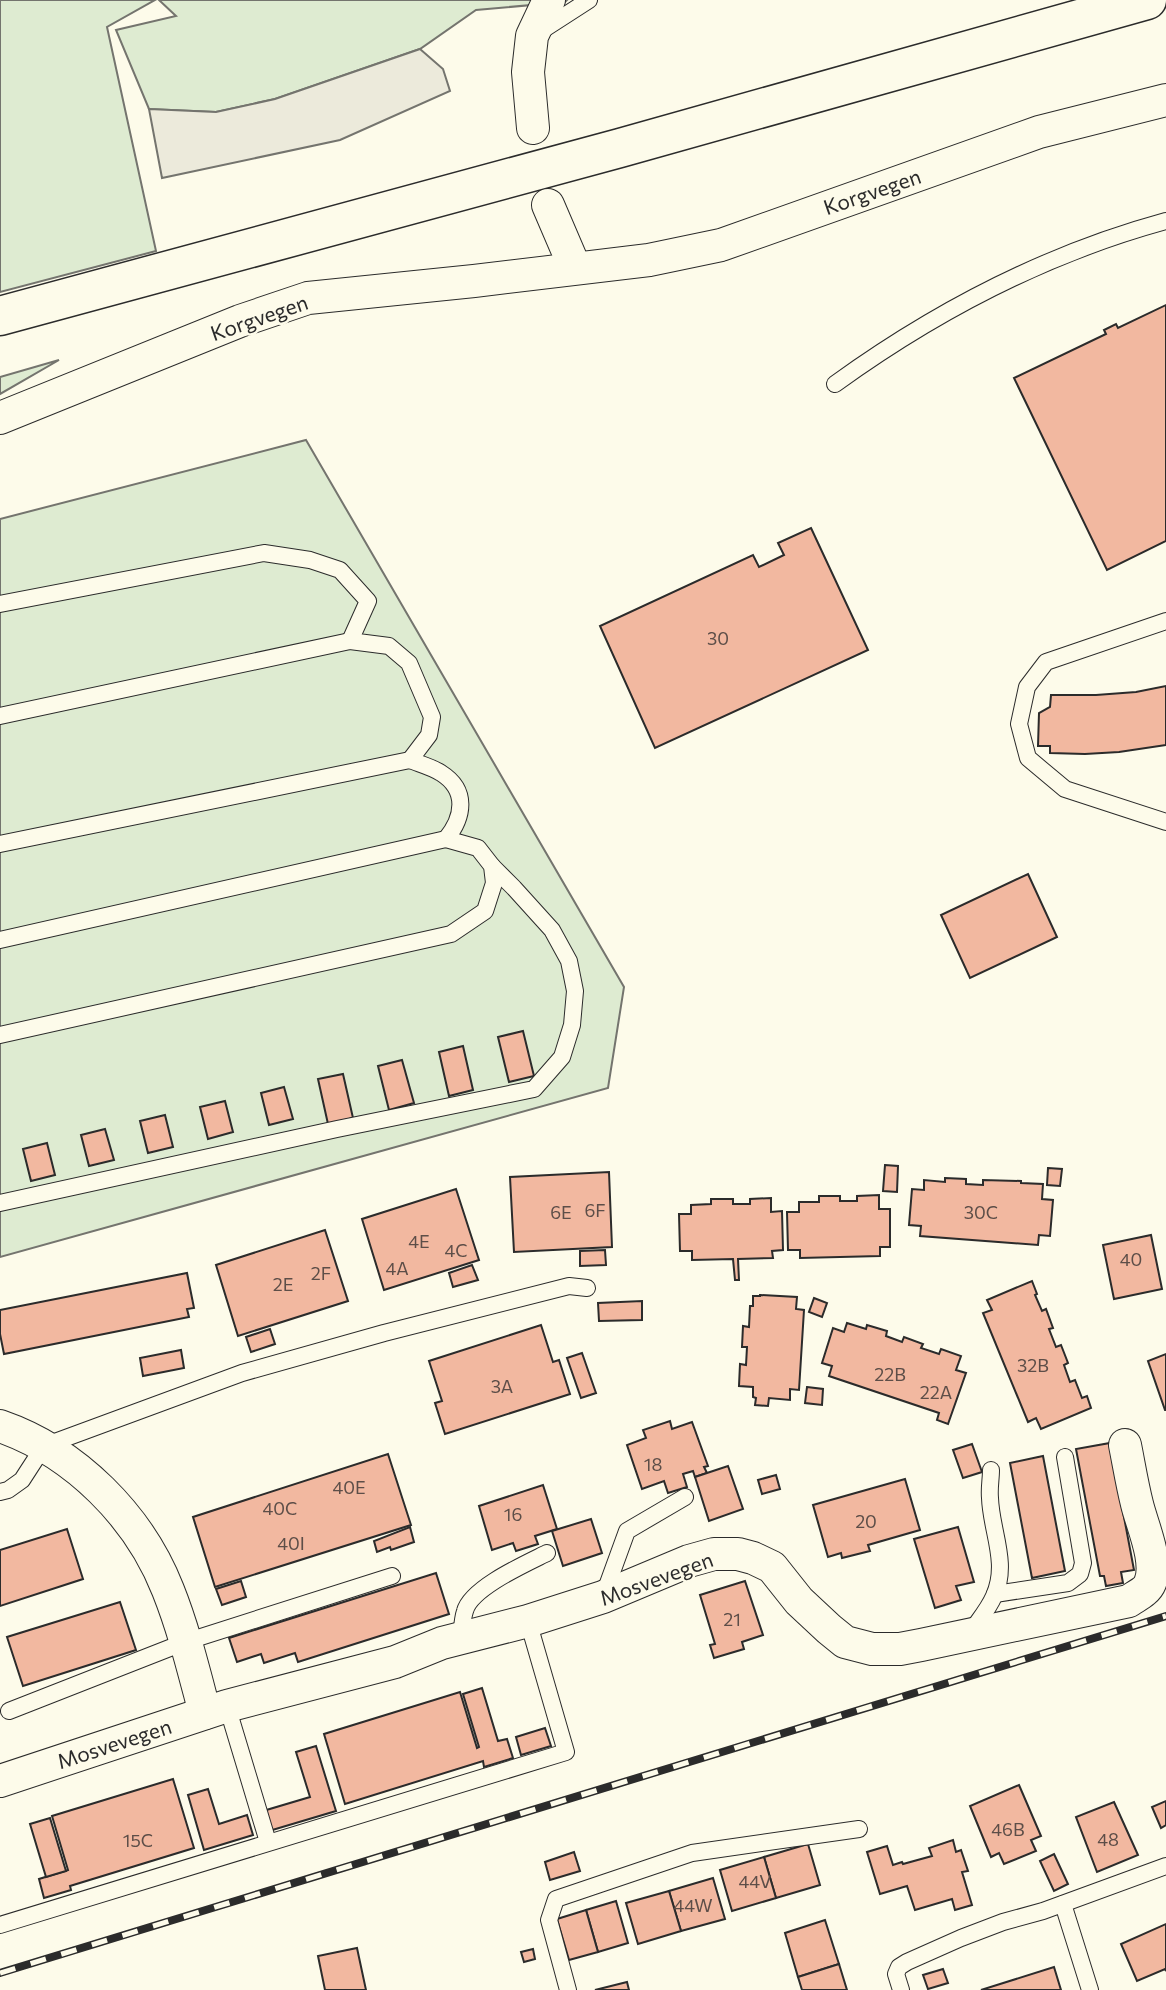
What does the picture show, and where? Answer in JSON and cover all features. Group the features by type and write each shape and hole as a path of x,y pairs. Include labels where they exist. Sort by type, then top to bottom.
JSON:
{"highway":[{"path":"0,316 633,144 1147,0"},
{"path":"1064,23 1117,27 1166,17"}],"street":[{"path":"533,128 528,72 533,36 549,0"},
{"name":"Korgvegen","path":"0,418 240,321 308,298 649,260 721,245 1040,132 1166,100"},
{"path":"548,205 575,268"},
{"path":"0,1426 44,1446 85,1476 123,1512 143,1541 168,1589 185,1642 216,1710"},
{"name":"Mosvevegen","path":"0,1781 216,1710 395,1662 442,1643 528,1621 603,1597 714,1554 738,1554 772,1567 799,1601 829,1629 845,1642 872,1649 900,1649 1129,1601 1148,1587 1152,1568 1149,1542 1137,1504 1125,1445"}],"lane":[{"path":"533,36 589,0"},
{"path":"835,384 943,313 1049,260 1118,234 1166,221"},
{"path":"0,604 264,553 310,560 340,570 368,601 350,641"},
{"path":"1166,621 1046,662 1027,687 1019,724 1028,758 1065,789 1166,822"},
{"path":"0,716 350,641 389,646 409,663 432,717 429,735 410,760"},
{"path":"0,845 410,760 442,773 457,789 462,806 456,827 446,839"},
{"path":"0,940 446,839 478,848 552,930 569,961 575,991 572,1025 562,1056 534,1089 0,1203"},
{"path":"0,1035 451,934 485,911 494,883 492,866"},
{"path":"0,1492 22,1480 44,1446 243,1373 384,1333 569,1286 587,1288"},
{"path":"995,1594 1068,1583 1080,1574 1083,1563 1065,1457"},
{"path":"968,1635 987,1609 995,1594 1000,1575 999,1551 990,1499 991,1470"},
{"path":"603,1597 627,1531 685,1497"},
{"path":"461,1639 465,1608 476,1596 488,1585 547,1553"},
{"path":"9,1711 185,1642 392,1576"},
{"path":"0,1925 566,1752 528,1621"},
{"path":"216,1710 268,1842"},
{"path":"568,1990 549,1920 556,1899 692,1853 859,1829"},
{"path":"901,1990 896,1973 907,1962 993,1926 1063,1904 1166,1866"},
{"path":"1063,1904 1090,1990"}],"green space":[{"path":"0,0 155,0 107,27 156,251 0,292"},
{"path":"159,0 567,0 476,10 420,49 275,99 216,112 149,109 116,30 176,16"},
{"path":"59,360 0,394 0,377"},
{"path":"306,440 624,987 608,1088 0,1257 0,519"}],"shaded area":[{"path":"420,49 443,69 450,91 340,140 162,178 149,109 216,112 275,99"}],"building":[{"path":"1166,305 1166,541 1107,570 1014,378 1106,334 1104,330 1116,324 1118,328"},
{"path":"811,528 868,650 655,748 600,626 753,555 759,567 784,555 778,543"},
{"path":"1166,686 1166,745 1085,754 1050,753 1050,746 1038,746 1039,713 1050,707 1051,695 1136,692"},
{"path":"1028,874 1057,937 970,978 941,915"},
{"path":"523,1031 534,1076 509,1082 498,1037"},
{"path":"463,1046 473,1090 449,1096 439,1052"},
{"path":"402,1060 414,1103 389,1110 378,1066"},
{"path":"343,1074 353,1118 328,1124 318,1079"},
{"path":"284,1087 293,1119 269,1125 261,1093"},
{"path":"225,1101 233,1132 208,1139 200,1107"},
{"path":"165,1115 173,1147 148,1153 140,1121"},
{"path":"105,1129 114,1160 89,1166 81,1135"},
{"path":"47,1143 55,1175 31,1181 23,1149"},
{"path":"885,1165 898,1166 897,1192 883,1191"},
{"path":"1048,1168 1062,1169 1060,1186 1047,1185"},
{"path":"609,1172 612,1247 514,1252 510,1177"},
{"path":"945,1178 966,1179 966,1184 983,1185 983,1180 1043,1184 1042,1199 1053,1200 1050,1236 1039,1235 1038,1245 920,1236 921,1226 909,1225 912,1189 924,1190 924,1180 945,1182"},
{"path":"456,1189 479,1260 384,1290 362,1219"},
{"path":"879,1195 879,1209 890,1209 890,1247 880,1247 880,1256 800,1258 800,1250 788,1250 787,1212 799,1212 799,1202 819,1202 819,1196 840,1196 840,1201 857,1201 857,1196"},
{"path":"771,1198 771,1212 782,1211 783,1250 772,1251 773,1258 738,1259 739,1280 735,1280 733,1259 692,1260 692,1251 680,1251 679,1214 691,1214 691,1205 711,1204 711,1199 733,1199 733,1204 750,1204 750,1199"},
{"path":"325,1230 348,1301 238,1336 216,1265"},
{"path":"1151,1235 1162,1289 1114,1299 1103,1245"},
{"path":"605,1250 606,1265 580,1266 580,1251"},
{"path":"472,1265 478,1280 453,1287 449,1273"},
{"path":"187,1273 194,1308 187,1309 189,1317 4,1354 0,1334 0,1310"},
{"path":"1032,1281 1042,1311 1046,1309 1053,1328 1049,1329 1056,1347 1061,1345 1068,1363 1064,1365 1070,1382 1075,1380 1082,1398 1087,1396 1091,1408 1041,1429 1036,1418 1028,1422 983,1313 992,1310 987,1300"},
{"path":"753,1296 797,1297 796,1309 804,1310 799,1390 790,1389 790,1400 769,1398 768,1406 755,1405 753,1387 739,1386 740,1364 746,1365 747,1347 742,1347 743,1326 749,1327"},
{"path":"814,1298 827,1303 822,1317 809,1312"},
{"path":"642,1301 642,1320 599,1321 598,1303"},
{"path":"847,1323 866,1329 867,1325 887,1331 886,1336 902,1342 904,1337 923,1344 921,1348 939,1354 941,1349 961,1356 956,1370 966,1373 948,1424 937,1420 939,1413 829,1376 832,1366 822,1363 833,1328 844,1332"},
{"path":"541,1325 553,1362 559,1360 570,1394 445,1434 435,1403 442,1401 429,1361"},
{"path":"270,1329 275,1344 251,1352 246,1337"},
{"path":"181,1350 184,1368 143,1376 140,1358"},
{"path":"582,1353 596,1393 581,1398 567,1358"},
{"path":"1166,1354 1166,1410 1165,1410 1148,1361"},
{"path":"807,1387 823,1389 822,1405 805,1403"},
{"path":"670,1421 672,1429 692,1422 708,1466 704,1467 707,1473 695,1477 693,1471 683,1474 687,1487 668,1493 664,1481 642,1489 627,1445 646,1438 643,1430"},
{"path":"1110,1443 1134,1570 1121,1572 1123,1583 1106,1586 1104,1576 1100,1576 1076,1449"},
{"path":"972,1444 982,1472 963,1478 953,1450"},
{"path":"388,1454 411,1525 215,1587 193,1517"},
{"path":"1043,1456 1065,1571 1032,1578 1010,1463"},
{"path":"728,1466 743,1509 709,1521 695,1477"},
{"path":"776,1475 780,1489 762,1494 758,1480"},
{"path":"905,1479 920,1530 868,1545 870,1551 842,1558 841,1553 828,1557 813,1505"},
{"path":"543,1485 557,1529 535,1536 538,1544 516,1551 513,1543 492,1550 479,1506"},
{"path":"591,1519 602,1553 563,1566 552,1531"},
{"path":"410,1527 414,1542 377,1552 374,1541"},
{"path":"958,1527 974,1582 956,1586 961,1600 935,1608 914,1539"},
{"path":"67,1529 83,1579 0,1606 0,1550"},
{"path":"436,1573 449,1614 298,1662 295,1653 264,1663 261,1654 237,1662 229,1638"},
{"path":"241,1581 246,1597 222,1605 216,1589"},
{"path":"745,1581 763,1635 742,1642 744,1649 714,1658 710,1645 715,1644 700,1595"},
{"path":"120,1602 136,1650 23,1686 7,1637"},
{"path":"482,1688 498,1741 507,1739 513,1758 484,1767 483,1761 345,1804 324,1734 460,1692 477,1748 479,1747 463,1694"},
{"path":"545,1728 551,1746 521,1755 516,1737"},
{"path":"316,1746 336,1811 269,1831 263,1811 310,1797 296,1752"},
{"path":"173,1779 194,1848 70,1886 71,1890 44,1898 39,1879 68,1870 52,1816"},
{"path":"1019,1785 1041,1836 1031,1840 1036,1851 1004,1864 999,1853 991,1857 970,1806"},
{"path":"208,1789 219,1824 247,1815 253,1835 204,1850 188,1795"},
{"path":"1166,1801 1166,1825 1161,1828 1152,1807"},
{"path":"1114,1802 1138,1855 1097,1872 1076,1817"},
{"path":"50,1818 66,1871 46,1877 30,1824"},
{"path":"953,1840 956,1852 961,1850 968,1871 962,1872 972,1905 955,1910 952,1899 915,1910 907,1886 880,1894 867,1852 887,1846 893,1865 903,1864 932,1856 929,1848"},
{"path":"808,1844 820,1885 776,1898 764,1857"},
{"path":"574,1852 580,1871 550,1880 545,1862"},
{"path":"1054,1854 1068,1884 1054,1891 1040,1861"},
{"path":"764,1857 776,1898 732,1911 720,1870"},
{"path":"713,1878 725,1919 681,1931 669,1891"},
{"path":"669,1891 681,1931 638,1944 626,1903"},
{"path":"616,1901 628,1943 598,1952 586,1910"},
{"path":"586,1910 598,1952 569,1960 557,1919"},
{"path":"825,1920 839,1964 798,1977 785,1933"},
{"path":"1166,1924 1166,1971 1165,1969 1137,1981 1121,1944"},
{"path":"357,1948 366,1990 325,1990 318,1956"},
{"path":"533,1949 535,1959 524,1962 521,1952"},
{"path":"839,1964 847,1990 802,1990 798,1977"},
{"path":"1054,1967 1061,1990 981,1990"},
{"path":"943,1969 948,1983 928,1989 923,1975"},
{"path":"627,1982 629,1990 595,1990"}],"railway":[{"path":"0,1973 1166,1616"}]}
